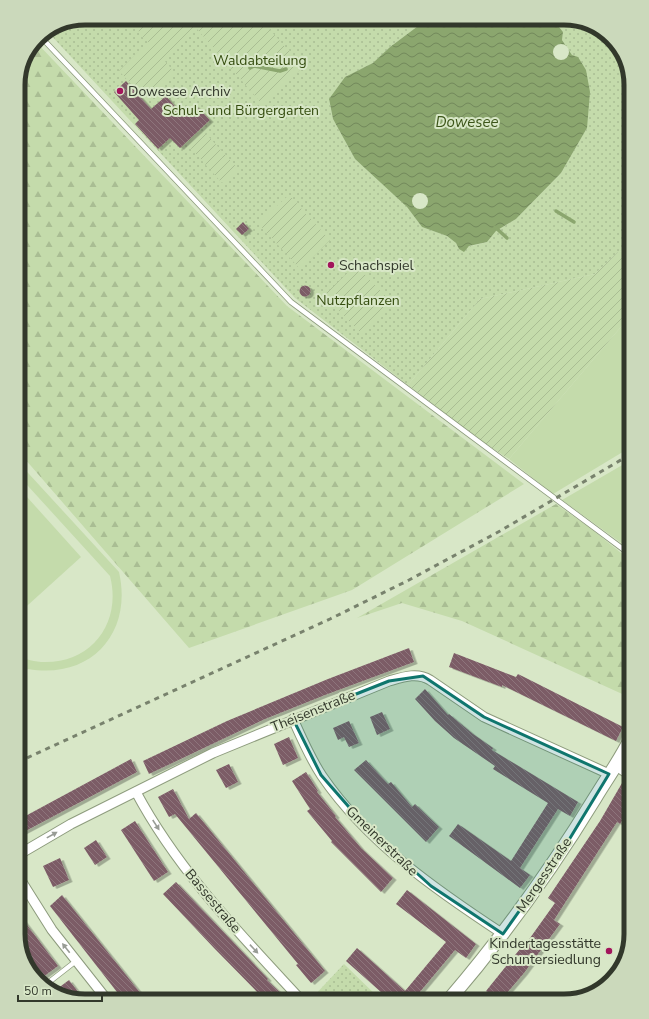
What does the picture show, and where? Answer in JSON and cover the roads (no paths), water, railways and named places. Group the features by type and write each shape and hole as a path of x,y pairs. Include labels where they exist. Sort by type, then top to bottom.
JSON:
{"street":[{"name":"Theisenstraße","path":"25,851 71,824 213,753 389,681 415,675 423,676 484,717 624,774"},
{"name":"Gmeinerstraße","path":"293,719 308,753 321,775 369,830 431,886 503,934"},
{"name":"Mergesstraße","path":"454,994 503,934 564,848 624,750"},
{"name":"Bassestraße","path":"136,792 187,871 246,940 296,994"},
{"path":"25,887 52,930 102,994"}],"lane":[{"path":"44,41 291,302 624,550"},
{"path":"49,982 76,961"}],"water":[{"name":"Dowesee","path":"419,25 558,25 563,32 562,40 572,55 578,57 586,70 590,92 587,128 561,173 516,219 496,231 487,242 469,246 464,252 459,249 456,243 447,236 422,227 407,207 355,159 333,119 329,99 345,77 373,63 390,47"}],"waterway":[{"path":"250,68 254,66 280,71 286,69"},
{"path":"556,211 574,222"},
{"path":"495,227 507,238"}],"railway":[{"path":"25,759 330,619 409,580 500,531 624,458"}],"place":[{"name":"Dowesee Archiv","path":"120,91"},
{"name":"Schachspiel","path":"331,265"},
{"name":"Kindertagesstätte Schuntersiedlung","path":"609,951"}],"park label":[{"name":"Waldabteilung","path":"260,60"},
{"name":"Schul- und Bürgergarten","path":"241,110"},
{"name":"Nutzpflanzen","path":"358,300"}]}
